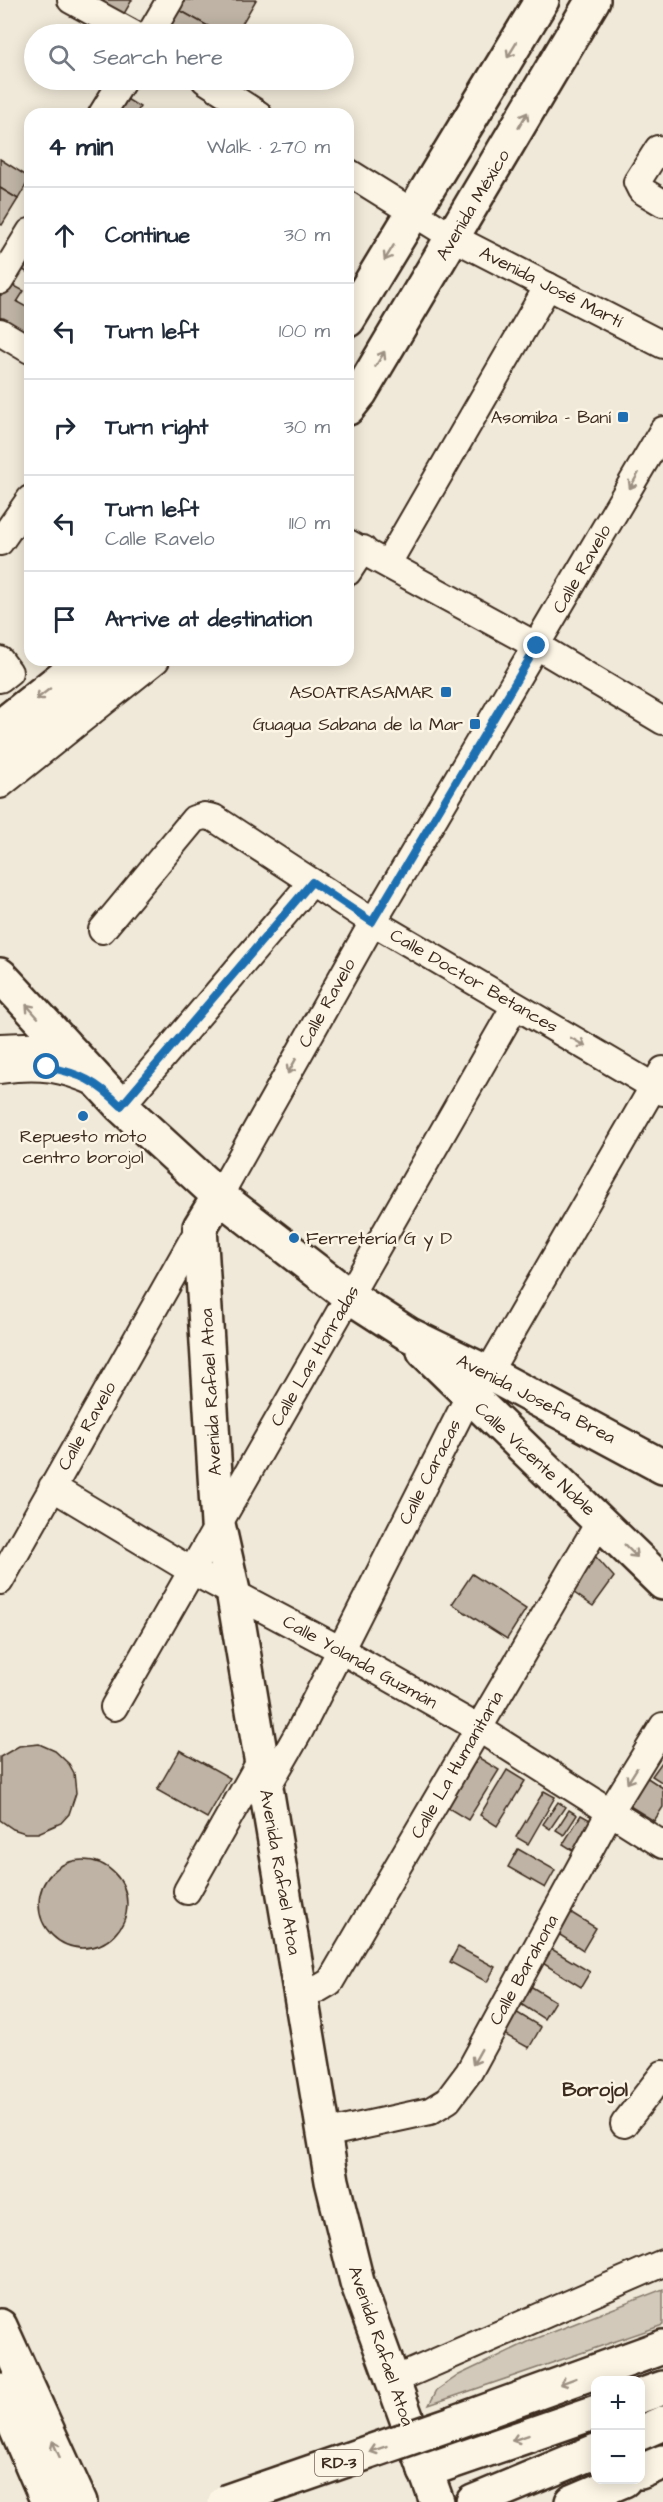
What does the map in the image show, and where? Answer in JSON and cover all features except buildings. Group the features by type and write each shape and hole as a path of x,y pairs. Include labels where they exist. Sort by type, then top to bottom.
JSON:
{"main road":[{"path":"354,310 542,0"},
{"name":"Avenida México","path":"354,401 454,238 593,0"},
{"path":"0,727 76,666"},
{"path":"0,760 116,666"},
{"path":"0,975 110,1095"},
{"name":"Avenida Josefa Brea","path":"110,1095 219,1196 349,1296 408,1334 478,1385 663,1467"},
{"name":"Calle Ravelo","path":"200,1227 219,1196"},
{"name":"Avenida Rafael Atoa","path":"200,1227 218,1524 233,1592 332,2181 357,2282 437,2502"},
{"name":"Calle Vicente Noble","path":"478,1385 600,1521 663,1583"},
{"path":"0,2326 80,2502"},
{"name":"RD-3","path":"225,2502 663,2347"},
{"path":"645,2394 663,2388"},
{"path":"0,2391 48,2502"},
{"path":"425,2471 591,2414"},
{"path":"645,2431 663,2423"},
{"path":"473,2502 591,2453"},
{"path":"645,2470 663,2462"},
{"path":"572,2502 615,2484"}],"street":[{"path":"71,0 115,24"},
{"path":"156,24 170,0"},
{"path":"106,108 117,90"},
{"path":"221,90 249,108"},
{"path":"658,149 637,182 641,190 663,203"},
{"name":"Avenida José Martí","path":"354,176 454,238 663,345"},
{"path":"0,281 24,242"},
{"path":"388,563 548,286"},
{"path":"0,332 24,346"},
{"name":"Calle Ravelo","path":"219,1196 372,922 663,430"},
{"path":"0,542 24,508"},
{"path":"354,543 537,646 663,721"},
{"path":"0,660 9,672 0,679"},
{"path":"0,785 149,666"},
{"name":"Calle Doctor Betances","path":"102,930 194,819 204,816 214,818 372,922 515,1006 660,1083"},
{"path":"0,1070 47,1067 69,1071 110,1095 312,882"},
{"name":"Calle Las Honradas","path":"114,1707 515,1006"},
{"path":"0,1047 49,1046 68,1050"},
{"name":"Calle Caracas","path":"186,1891 264,1774 300,1730 339,1649 478,1385 660,1083"},
{"name":"Calle Ravelo","path":"0,1581 200,1227"},
{"name":"Calle Yolanda Guzmán","path":"52,1486 192,1571 339,1649 478,1728 663,1845"},
{"name":"Calle La Humanitaria","path":"300,1992 318,1989 330,1982 600,1521"},
{"name":"Calle Barahona","path":"324,2133 430,2111 448,2100 469,2072 610,1812 663,1726"},
{"path":"624,2124 663,2074"},
{"path":"392,2381 663,2263"}],"shaded area":[{"path":"663,2289 663,2325 429,2405 437,2390 459,2375 530,2341"}],"place":[{"name":"Asomiba - Baní","path":"623,417"},
{"name":"ASOATRASAMAR","path":"446,692"},
{"name":"Guagua Sabana de la Mar","path":"475,724"},
{"name":"Repuesto moto centro borojol","path":"83,1116"},
{"name":"Ferretería G y D","path":"294,1238"}],"district":[{"name":"Borojol","path":"595,2090"}],"route":[{"path":"47,1067 69,1071 100,1085 121,1106 312,882 372,922 537,646"}]}
